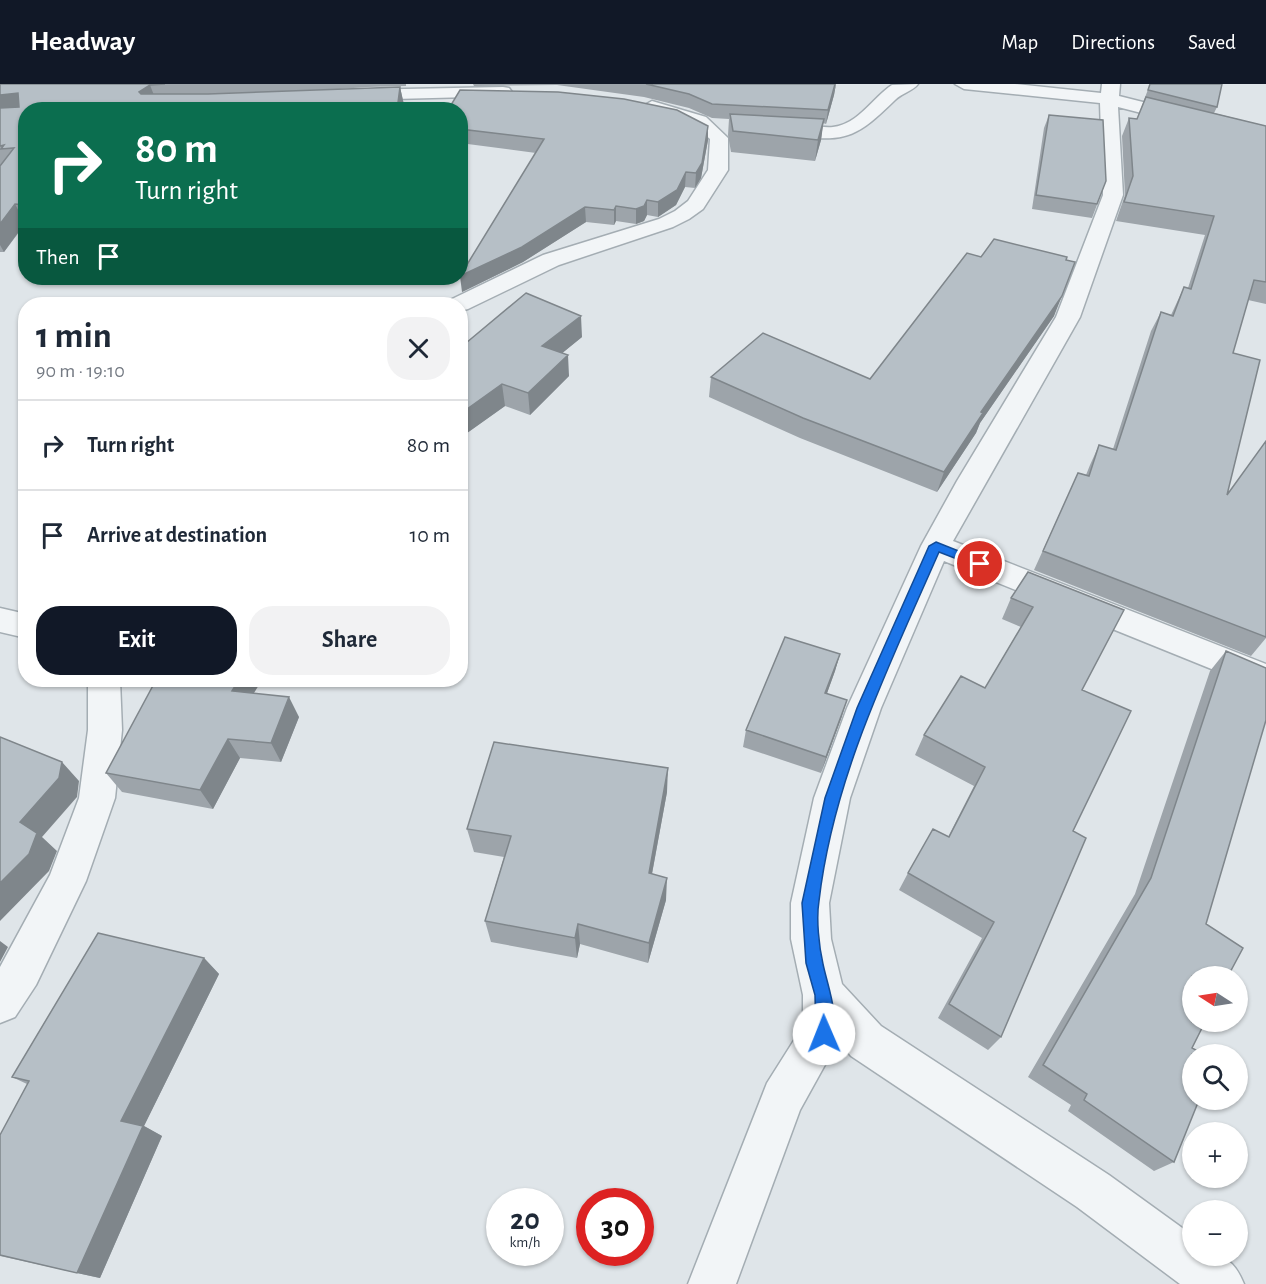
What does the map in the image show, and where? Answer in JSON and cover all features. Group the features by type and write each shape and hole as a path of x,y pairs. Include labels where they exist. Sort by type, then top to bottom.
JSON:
{"street":[{"path":"757,128 843,132 863,122 892,90 909,84"},
{"path":"964,84 1110,91 1266,139"},
{"path":"712,1284 782,1098 805,1058 824,1034 824,995 815,963 810,903 832,798 864,708 936,546 971,481 1068,317 1113,195 1108,113 1110,91"},
{"path":"332,96 524,92"},
{"path":"633,102 682,114 708,125 737,127"},
{"path":"468,300 551,260 666,223 682,215 696,204 718,170 719,138 708,125"},
{"path":"936,546 1266,678"},
{"path":"0,620 18,624"},
{"path":"0,1002 22,971 67,881 97,798 105,730 104,687"},
{"path":"824,995 866,1041 1093,1191 1220,1284"}],"building":[{"path":"0,84 165,84 150,85 139,92 141,94 208,94 400,87 398,102 19,102 18,93 0,95"},
{"path":"646,84 835,84 828,110 712,104 689,94"},
{"path":"1150,84 1222,84 1217,107 1148,90"},
{"path":"460,90 558,92 624,99 677,110 708,126 702,163 696,173 686,172 677,190 658,202 647,200 644,206 636,209 616,206 614,210 585,207 522,247 468,272 468,263 544,139 468,130 468,102 453,102"},
{"path":"1146,97 1266,126 1266,282 1254,280 1233,353 1260,360 1227,495 1266,441 1266,637 1043,551 1078,473 1089,476 1099,445 1116,450 1161,312 1173,316 1184,287 1191,289 1214,216 1124,202 1133,176 1129,118 1137,119"},
{"path":"18,107 18,204 15,204 0,224 0,166 14,148 1,149 4,145 0,146 0,108"},
{"path":"730,114 824,119 818,140 733,131"},
{"path":"1049,115 1103,120 1106,181 1097,204 1036,195"},
{"path":"994,239 1067,257 1066,260 1075,262 1062,296 981,412 983,413 944,472 803,418 711,377 763,333 870,379 967,253 981,257"},
{"path":"526,293 581,316 542,346 568,355 528,393 502,384 468,408 468,341"},
{"path":"1028,572 1124,610 1082,690 1131,711 1073,831 1086,838 1001,1037 949,1004 994,922 908,873 933,829 949,837 985,767 924,735 961,676 985,688 1033,607 1011,598"},
{"path":"785,637 840,654 825,693 847,700 826,757 746,730"},
{"path":"1226,651 1266,668 1266,720 1206,924 1243,948 1233,966 1182,966 1182,1032 1200,1032 1194,1044 1182,1044 1182,1110 1195,1110 1190,1122 1182,1122 1182,1142 1174,1162 1084,1100 1087,1094 1043,1065 1151,878"},
{"path":"152,687 235,687 232,691 289,697 271,743 228,739 200,790 106,773"},
{"path":"0,737 62,762 59,778 20,822 37,833 29,854 0,883"},
{"path":"494,742 668,768 649,873 667,878 649,943 578,924 575,938 485,921 511,836 467,829"},
{"path":"98,933 204,958 121,1121 143,1126 77,1273 0,1255 0,1135 29,1081 12,1077"}],"route":[{"path":"824,1034 824,995 811,939 810,903 832,798 864,708 936,546 980,564"}]}
